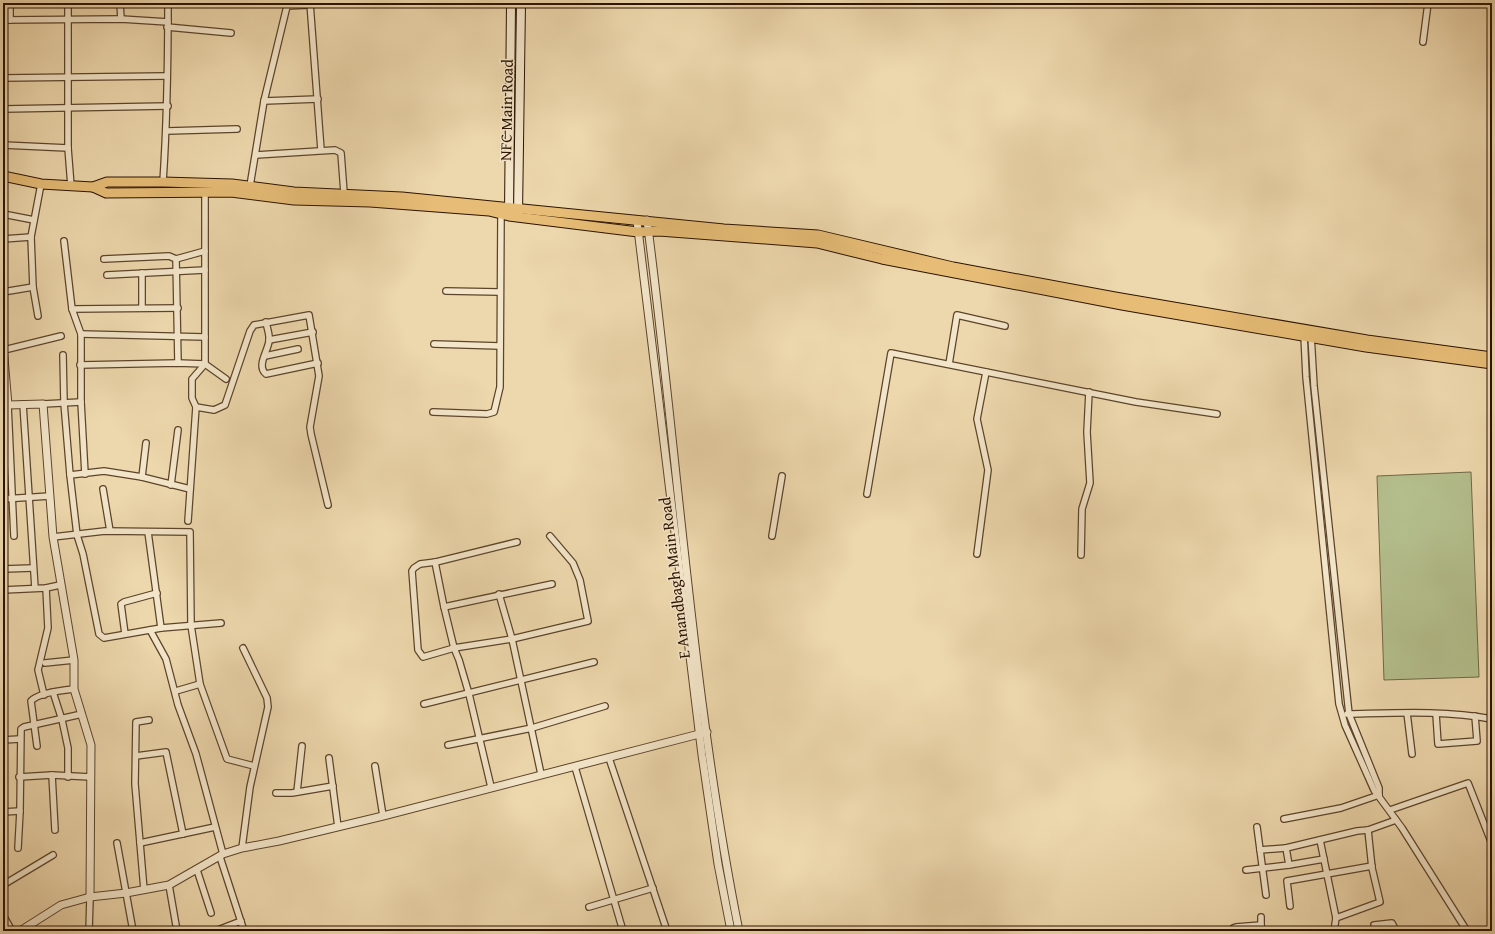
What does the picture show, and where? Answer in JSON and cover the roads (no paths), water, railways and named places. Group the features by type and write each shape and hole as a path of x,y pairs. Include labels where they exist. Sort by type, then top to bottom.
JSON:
{"main road":[{"name":"NFC Main Road","path":"511,3 511,212"},
{"name":"NFC Main Road","path":"511,212 521,3"},
{"path":"3,176 41,184 93,187 106,193 205,191 231,192 294,200 370,202 642,220 724,229 818,235 953,267 1137,304"},
{"path":"93,187 107,182 163,182 250,186 294,192 344,193 511,212 638,232 817,243 882,259 1308,333 1492,356"},
{"path":"1308,333 1366,348 1492,364"}],"street":[{"path":"10,3 10,20"},
{"path":"68,3 68,148 71,186"},
{"path":"120,3 121,19"},
{"path":"163,182 168,106 166,76 168,3"},
{"path":"1423,42 1428,3"},
{"path":"250,186 264,102 287,6 310,4 321,150"},
{"path":"3,20 121,19 231,33"},
{"path":"3,78 68,76 166,76"},
{"path":"264,102 318,99"},
{"path":"3,109 168,106"},
{"path":"167,130 237,129"},
{"path":"3,144 68,148"},
{"path":"256,156 335,150 341,153 344,193"},
{"path":"38,316 33,287 31,237 41,184"},
{"path":"188,521 196,407 192,398 192,379 204,364 205,191"},
{"path":"433,412 487,414 494,412 500,387 499,292 511,212"},
{"path":"3,214 34,220"},
{"name":"E Anandbagh Main Road","path":"642,220 648,232 674,448 680,519 707,732 725,862 739,931"},
{"name":"E Anandbagh Main Road","path":"642,220 638,232 699,733 718,864 731,931"},
{"path":"3,239 31,237"},
{"path":"64,241 72,309 81,334 81,402 85,474"},
{"path":"104,258 169,256 176,259 204,250"},
{"path":"176,259 178,273 178,363"},
{"path":"107,275 178,273 204,270"},
{"path":"142,273 142,307"},
{"path":"3,292 33,287"},
{"path":"446,291 499,292"},
{"path":"72,309 142,307 178,308"},
{"path":"196,407 214,410 225,405 250,331 254,325 309,315 318,363 319,380 310,434 328,505"},
{"path":"949,364 957,315 1005,326"},
{"path":"266,322 269,340 261,365 262,371 266,374 318,363"},
{"path":"269,340 312,332"},
{"path":"1308,333 1349,714 1379,788 1379,796"},
{"path":"1308,333 1306,377 1338,696 1342,714 1374,790 1390,810 1467,931"},
{"path":"81,334 179,335 205,337"},
{"path":"14,536 8,405 3,348 61,336"},
{"path":"434,344 500,346"},
{"path":"265,356 298,349"},
{"path":"867,494 891,352 1136,402 1217,414"},
{"path":"63,355 64,403 77,535 83,554 99,634 104,638 161,628 221,623"},
{"path":"80,365 178,363 204,364 226,378"},
{"path":"977,554 988,470 977,419 986,372"},
{"path":"1081,555 1082,509 1090,482 1087,432 1089,392"},
{"path":"8,405 81,402"},
{"path":"23,404 35,588"},
{"path":"43,404 53,538 60,586 74,660 74,689 91,744 89,931"},
{"path":"171,485 178,430"},
{"path":"142,477 146,443"},
{"path":"70,475 104,471 142,477 190,489"},
{"path":"772,536 782,476"},
{"path":"103,489 110,531"},
{"path":"3,499 50,496"},
{"path":"53,538 110,531 190,532 191,625 200,684 227,759 254,766"},
{"path":"148,532 161,628"},
{"path":"517,542 435,562 420,564 414,568 412,571 418,650 422,658 454,648 512,639 588,621 580,580 573,563 550,536"},
{"path":"1323,543 1330,543"},
{"path":"435,562 454,648 469,694 478,740 491,787"},
{"path":"3,569 33,568"},
{"path":"444,607 499,594 552,584"},
{"path":"3,590 60,586"},
{"path":"44,695 38,670 48,628 46,588"},
{"path":"125,634 121,604 157,593"},
{"path":"499,594 512,639 541,774"},
{"path":"150,630 166,659 176,691 178,704 196,754 216,827 221,856 244,931"},
{"path":"242,848 254,766 268,707 267,698 244,648"},
{"path":"46,662 74,660"},
{"path":"424,704 521,682 594,662"},
{"path":"176,691 200,684"},
{"path":"37,746 31,701 34,698 54,692 74,689"},
{"path":"54,692 68,748 68,777"},
{"path":"448,745 532,728 605,706"},
{"path":"1342,714 1407,713 1492,718"},
{"path":"1407,713 1412,754"},
{"path":"18,848 21,729 82,714"},
{"path":"1436,714 1438,744 1477,741 1475,716"},
{"path":"144,890 135,784 136,722 149,720"},
{"path":"20,931 61,905 90,897 126,893 169,885 221,856 242,848 384,816 707,732"},
{"path":"3,740 20,739"},
{"path":"297,792 302,746"},
{"path":"136,756 166,752 183,834"},
{"path":"330,758 338,827"},
{"path":"609,758 667,931"},
{"path":"375,766 384,816"},
{"path":"575,767 622,931"},
{"path":"20,777 52,775 91,777"},
{"path":"52,775 55,830"},
{"path":"1390,810 1468,783 1492,844"},
{"path":"276,793 297,792 333,786"},
{"path":"1284,819 1341,808 1379,796"},
{"path":"3,812 20,811"},
{"path":"1260,850 1286,848 1357,831 1368,830 1396,820"},
{"path":"140,843 216,827"},
{"path":"1257,827 1266,895"},
{"path":"1336,918 1380,902 1372,866 1368,830"},
{"path":"1320,840 1336,918 1334,930"},
{"path":"117,843 133,931"},
{"path":"1286,848 1289,865"},
{"path":"3,885 53,855"},
{"path":"1246,870 1262,869 1324,859"},
{"path":"1290,906 1287,881 1372,866"},
{"path":"197,870 210,913"},
{"path":"169,885 177,931"},
{"path":"589,907 653,888"},
{"path":"3,915 12,931"},
{"path":"1232,931 1233,928 1236,927 1261,928 1261,917"},
{"path":"215,931 241,921"},
{"path":"1374,925 1392,923 1396,931"}]}
